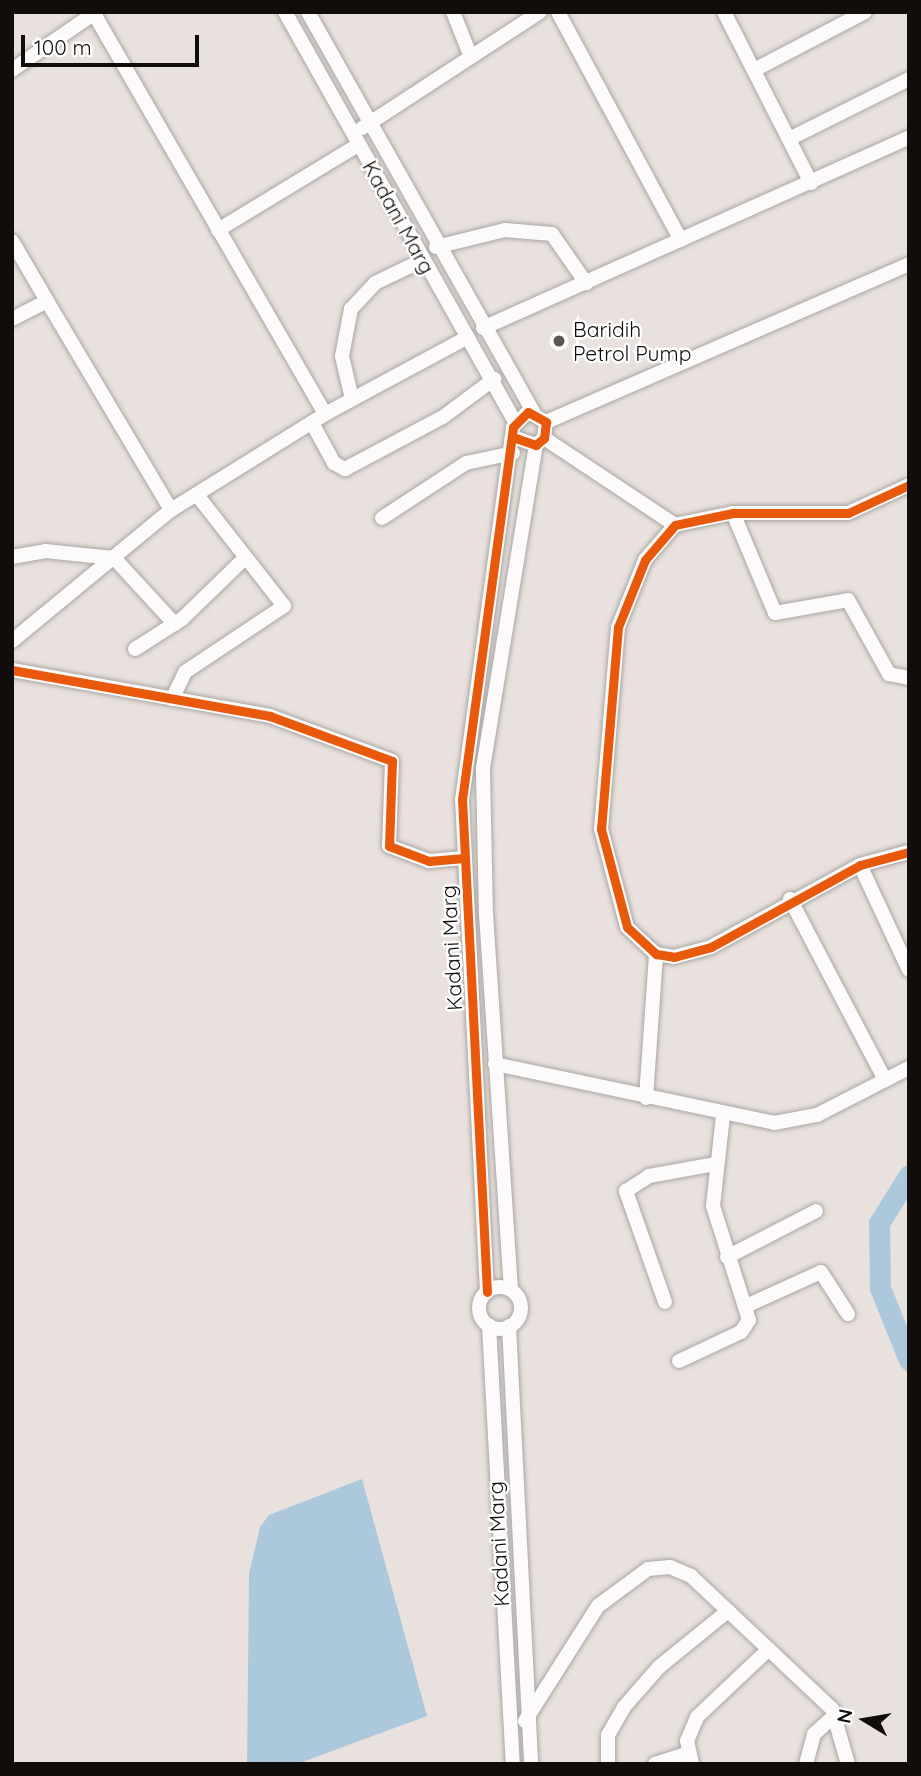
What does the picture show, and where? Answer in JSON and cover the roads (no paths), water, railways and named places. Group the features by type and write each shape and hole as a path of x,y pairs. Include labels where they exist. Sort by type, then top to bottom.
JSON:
{"street":[{"name":"Kadani Marg","path":"285,12 423,260 494,379 514,422 516,438 464,748 464,858 487,1292"},
{"name":"Kadani Marg","path":"307,12 436,247 533,412"},
{"path":"453,12 471,57"},
{"path":"218,230 355,140 369,124 540,12"},
{"path":"558,12 681,240"},
{"path":"724,12 756,69 811,183"},
{"path":"756,69 866,12"},
{"path":"12,70 94,13 218,230 319,418 334,463 345,469 443,417 494,379"},
{"path":"791,138 909,79"},
{"path":"483,328 909,137"},
{"path":"436,247 505,230 552,234 586,283"},
{"path":"12,241 171,510"},
{"path":"352,399 342,356 351,309 375,283 423,260"},
{"path":"514,422 533,412 546,422 908,265"},
{"path":"12,319 47,300"},
{"path":"12,641 171,510 319,418 468,337"},
{"name":"Kadani Marg","path":"511,1290 495,1065 483,768 540,442 546,422"},
{"path":"516,438 540,442 675,525"},
{"path":"382,518 466,463 513,453"},
{"path":"909,485 848,513 733,513 675,525 645,560 618,627 601,809 603,851 620,909 627,927 656,954 692,955 790,899 860,864 909,852"},
{"path":"172,699 185,672 284,606 197,495"},
{"path":"733,513 775,613 848,600 889,674 909,678"},
{"path":"12,558 45,551 114,558 175,624"},
{"path":"135,649 175,624 245,558"},
{"path":"12,670 270,716 392,761 389,846 429,861 464,858"},
{"path":"860,864 909,970"},
{"path":"790,899 885,1080"},
{"path":"646,1098 656,954"},
{"path":"495,1065 723,1116 799,1121 909,1068"},
{"path":"679,1360 741,1332 750,1320 727,1257 713,1206 715,1164 723,1116"},
{"path":"665,1302 626,1191 649,1175 715,1164"},
{"path":"727,1257 817,1211"},
{"path":"746,1307 821,1272 848,1314"},
{"path":"511,1290 521,1312 509,1326 489,1325 480,1311 487,1292 511,1290"},
{"name":"Kadani Marg","path":"489,1325 513,1764"},
{"name":"Kadani Marg","path":"509,1326 525,1721 531,1764"},
{"path":"525,1721 598,1606 648,1569 682,1570 836,1714 848,1764"},
{"path":"608,1764 608,1735 624,1706 728,1611"},
{"path":"655,1764 691,1758 689,1732 697,1717 769,1649"},
{"path":"806,1764 814,1734 836,1714"}],"water":[{"path":"362,1479 427,1716 297,1764 247,1764 249,1574 260,1527 269,1515"}],"waterway":[{"path":"909,1175 879,1223 880,1288 909,1360"}],"place":[{"name":"Baridih Petrol Pump","path":"559,341"}]}
